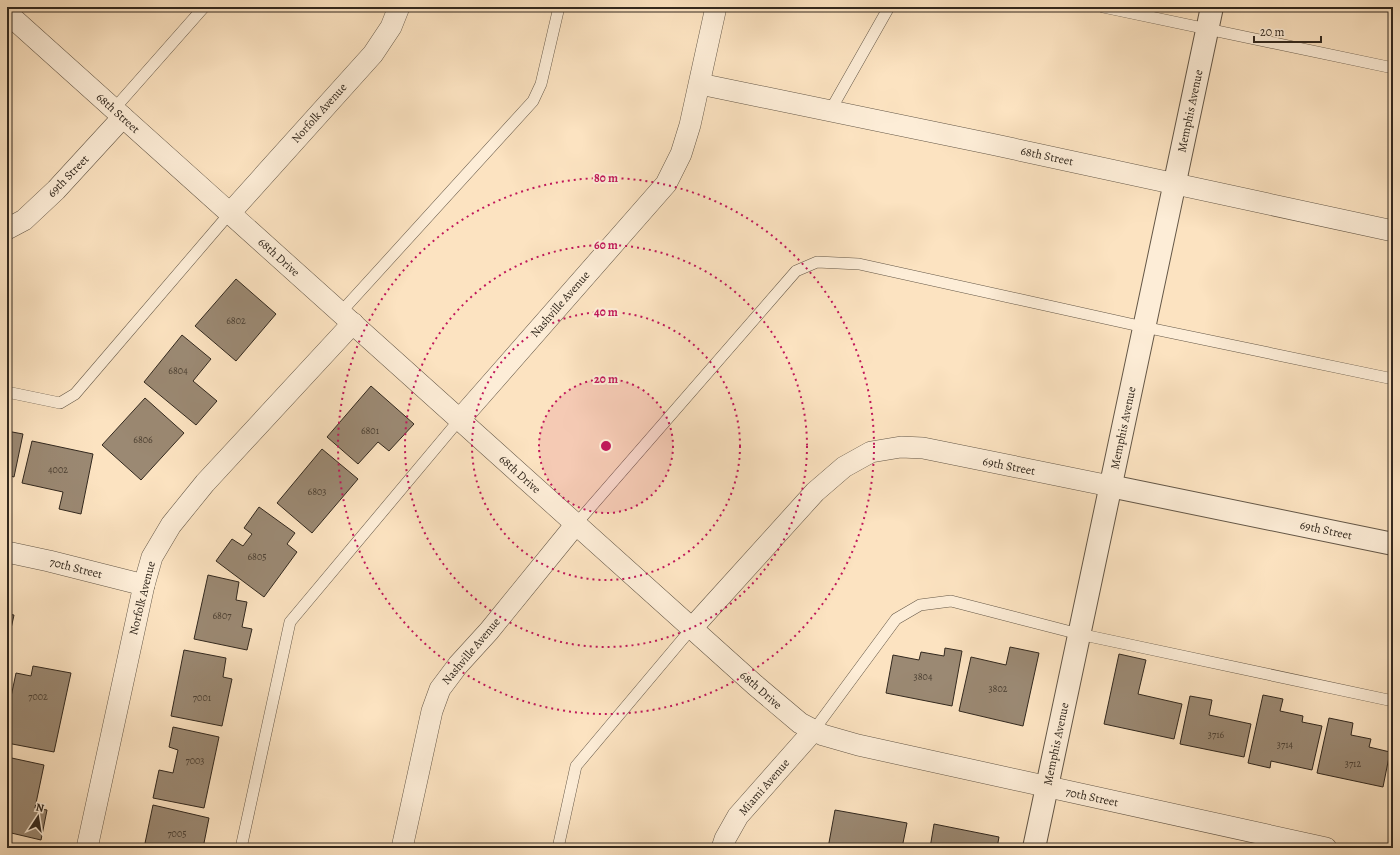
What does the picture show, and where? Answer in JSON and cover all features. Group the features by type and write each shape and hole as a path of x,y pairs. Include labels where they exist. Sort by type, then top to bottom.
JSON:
{"street":[{"name":"Norfolk Avenue","path":"230,213 373,54 391,27 399,7"},
{"name":"Nashville Avenue","path":"460,419 666,184 681,154 700,84 716,7"},
{"name":"Memphis Avenue","path":"1034,848 1212,7"},
{"name":"68th Street","path":"7,13 230,213"},
{"name":"68th Street","path":"700,84 999,145 1393,231"},
{"name":"69th Street","path":"7,229 24,220 56,190 119,113"},
{"name":"68th Drive","path":"230,213 692,628 800,723 814,730"},
{"name":"Norfolk Avenue","path":"87,848 144,585 152,557 171,525 347,318"},
{"name":"69th Street","path":"692,628 815,492 844,467 871,452 901,447 923,448 1393,544"},
{"name":"Nashville Avenue","path":"402,848 432,711 440,689 458,665 489,631 576,524"},
{"name":"70th Street","path":"7,552 144,585"},
{"name":"70th Street","path":"814,730 823,735 858,745 1326,848"},
{"name":"Miami Avenue","path":"722,848 738,816 814,730"}],"lane":[{"path":"119,113 204,7"},
{"path":"347,318 533,101 541,84 559,7"},
{"path":"830,111 889,7"},
{"path":"1103,7 1393,68"},
{"path":"7,392 60,403 75,394 230,213"},
{"path":"576,524 796,271 817,262 859,264 1144,327 1393,379"},
{"path":"241,848 290,622 460,419"},
{"path":"814,730 896,619 920,605 951,601 1079,634 1393,701"},
{"path":"558,848 576,766 692,628"}],"building":[{"path":"236,279 276,314 236,361 195,326"},
{"path":"182,335 211,359 193,381 217,401 196,425 144,382"},
{"path":"371,386 414,424 389,451 378,442 358,464 327,437"},
{"path":"145,398 184,433 141,480 102,445"},
{"path":"7,431 23,434 14,477 7,475"},
{"path":"32,441 93,454 81,514 59,509 63,492 22,483"},
{"path":"322,449 358,479 312,533 277,503"},
{"path":"259,507 295,533 287,544 297,552 264,597 216,561 232,539 243,546 252,534 244,528"},
{"path":"208,575 239,582 236,600 247,602 242,627 252,629 247,650 194,639"},
{"path":"7,614 14,615 7,647"},
{"path":"1010,647 1039,653 1023,726 959,711 971,657 1006,665"},
{"path":"945,648 962,651 952,706 886,693 893,655 919,660 921,652 944,656"},
{"path":"184,650 226,658 223,677 232,679 222,726 171,716"},
{"path":"1119,654 1146,660 1138,694 1182,704 1174,739 1104,724"},
{"path":"33,666 71,673 54,752 7,743 7,716 16,673 31,676"},
{"path":"1263,695 1283,699 1280,711 1303,716 1302,722 1322,726 1312,770 1271,761 1270,768 1248,763"},
{"path":"1190,696 1212,700 1209,715 1251,724 1244,757 1180,744"},
{"path":"1329,718 1353,723 1351,735 1371,739 1369,747 1390,752 1383,787 1317,773"},
{"path":"173,727 219,737 204,808 153,798 159,770 173,773 178,750 169,747"},
{"path":"7,757 44,765 35,808 47,810 41,840 7,832"},
{"path":"1393,773 1393,792 1389,791"},
{"path":"153,805 209,818 203,848 144,848"},
{"path":"835,810 907,823 902,848 828,848"},
{"path":"934,824 999,837 997,848 930,848"},
{"path":"7,845 23,848 7,848"}]}
